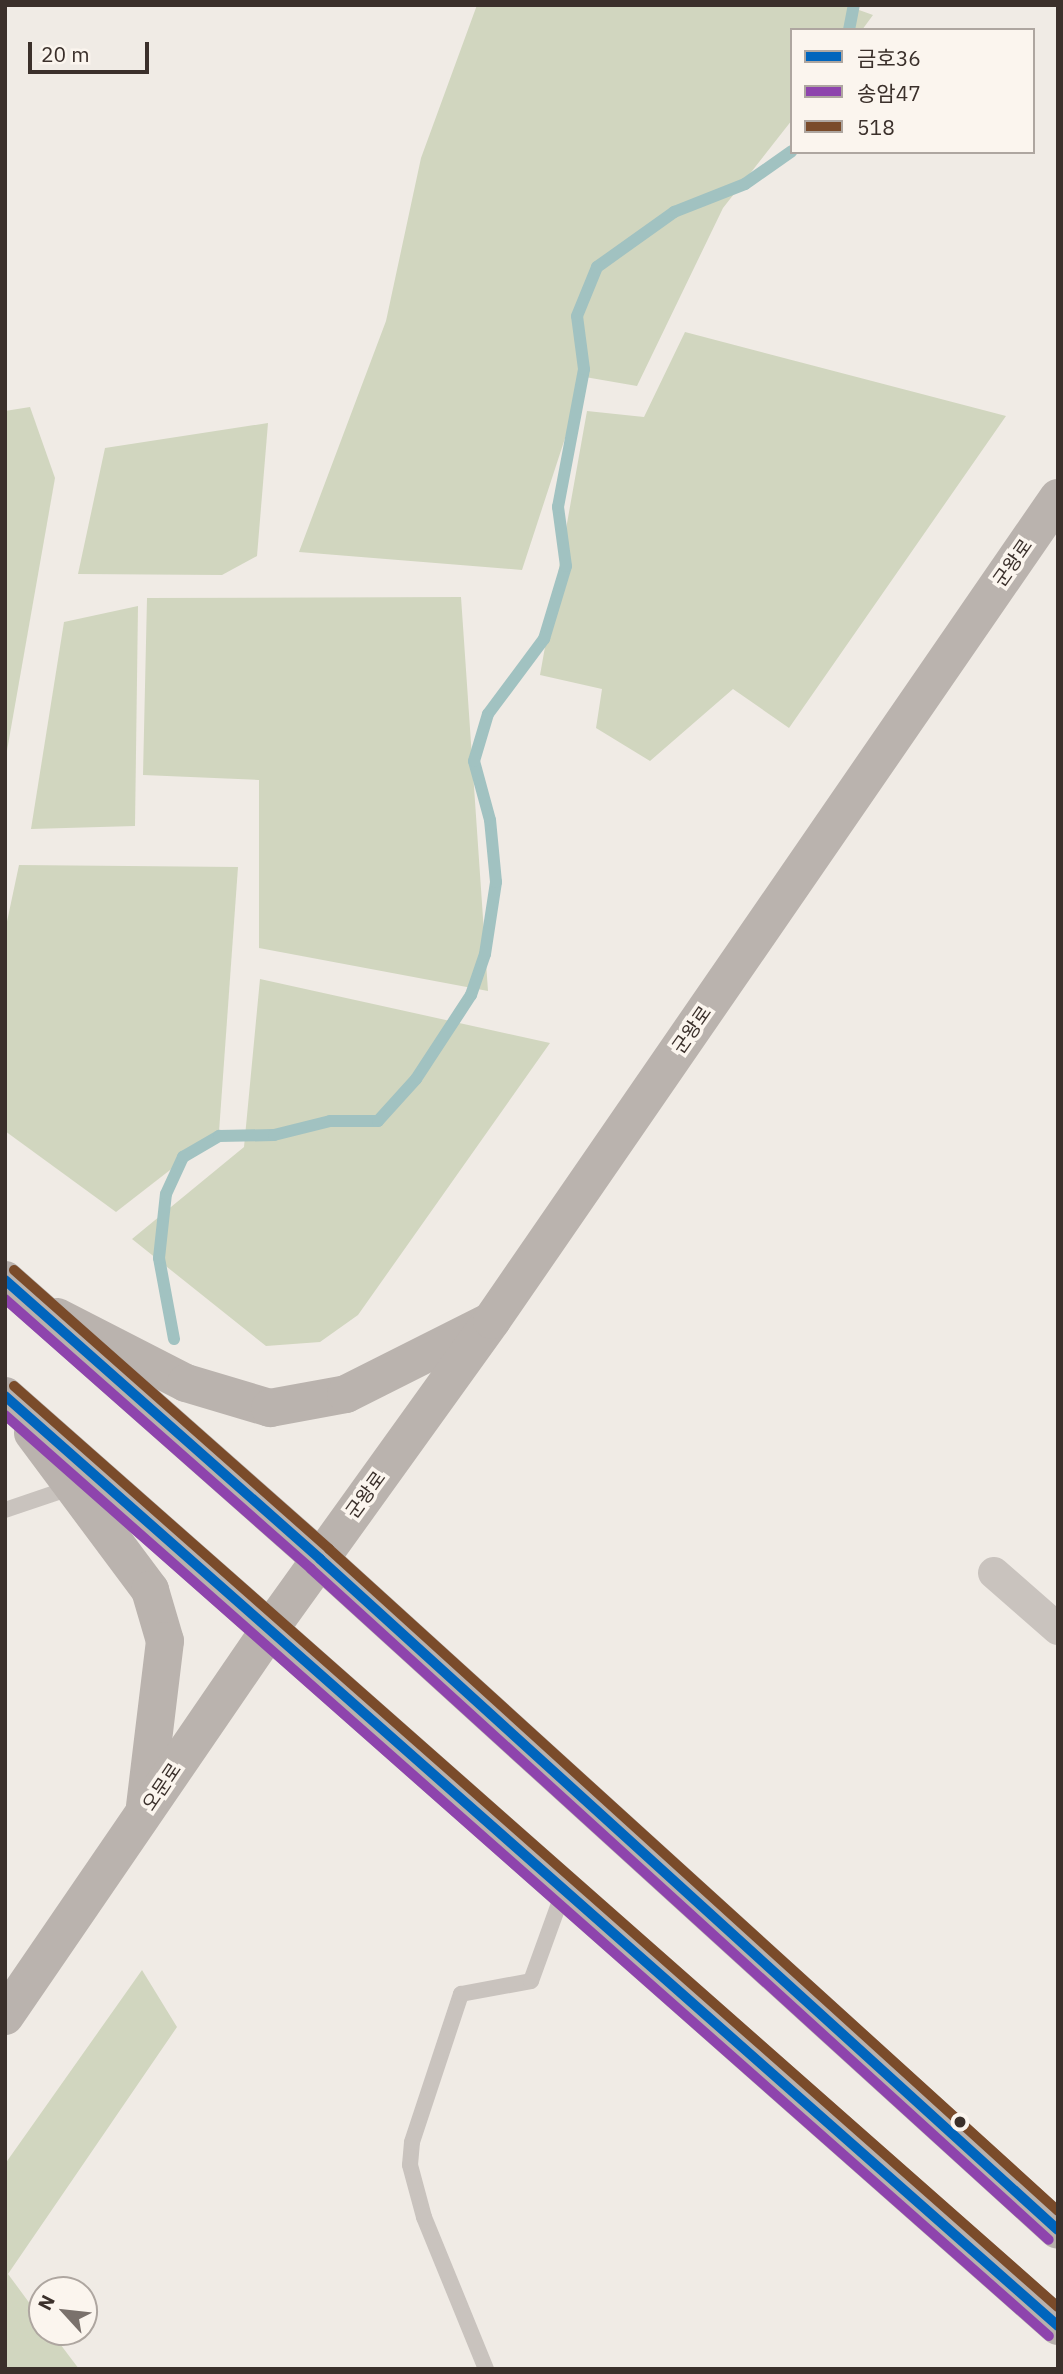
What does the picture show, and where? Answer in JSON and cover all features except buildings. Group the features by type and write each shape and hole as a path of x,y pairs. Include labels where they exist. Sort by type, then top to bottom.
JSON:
{"main road":[{"name":"군왕로","path":"320,1559 492,1321 1058,498"},
{"path":"5,1280 320,1559 1058,2230"},
{"path":"35,1306 186,1383 270,1408 346,1394 492,1321"},
{"path":"7,1398 150,1590 164,1641 144,1812"},
{"path":"7,1398 1058,2326"},
{"name":"오문로","path":"5,2016 320,1559"}],"street":[{"path":"994,1573 1058,1629"}],"lane":[{"path":"5,1510 73,1486"},
{"path":"486,2369 424,2217 411,2165 412,2142 461,1994 531,1981 564,1890"}],"green space":[{"path":"477,5 845,5 873,15 863,28 790,28 790,123 723,208 637,386 585,377 522,570 299,552 386,321 421,158"},
{"path":"685,332 1006,416 789,728 733,689 650,761 596,728 602,689 540,675 587,411 644,417"},
{"path":"30,407 55,478 5,762 5,411"},
{"path":"268,423 257,556 222,575 78,574 105,448"},
{"path":"461,597 488,991 259,948 259,780 143,775 147,598"},
{"path":"138,606 135,826 31,829 64,622"},
{"path":"19,865 238,867 219,1132 116,1212 5,1131 5,931"},
{"path":"260,979 550,1043 358,1315 320,1342 266,1346 132,1239 244,1147"},
{"path":"142,1970 177,2027 8,2274 28,2301 28,2346 62,2346 79,2369 5,2369 5,2164"}],"waterway":[{"path":"849,28 854,5"},
{"path":"174,1339 159,1258 166,1194 183,1157 219,1136 274,1135 330,1121 378,1121 416,1079 471,995 485,954 496,882 490,820 474,761 488,714 544,639 566,566 558,507 584,369 577,316 597,267 674,212 745,184 790,152"}],"transit line":[{"name":"518","path":"14,1270 329,1549 1058,2211"},
{"name":"금호36","path":"5,1280 320,1559 1058,2230"},
{"name":"송암47","path":"5,1299 311,1569 1049,2240"},
{"name":"518","path":"14,1386 1058,2307"},
{"name":"금호36","path":"5,1396 1058,2326"},
{"name":"송암47","path":"5,1415 1049,2336"}]}
